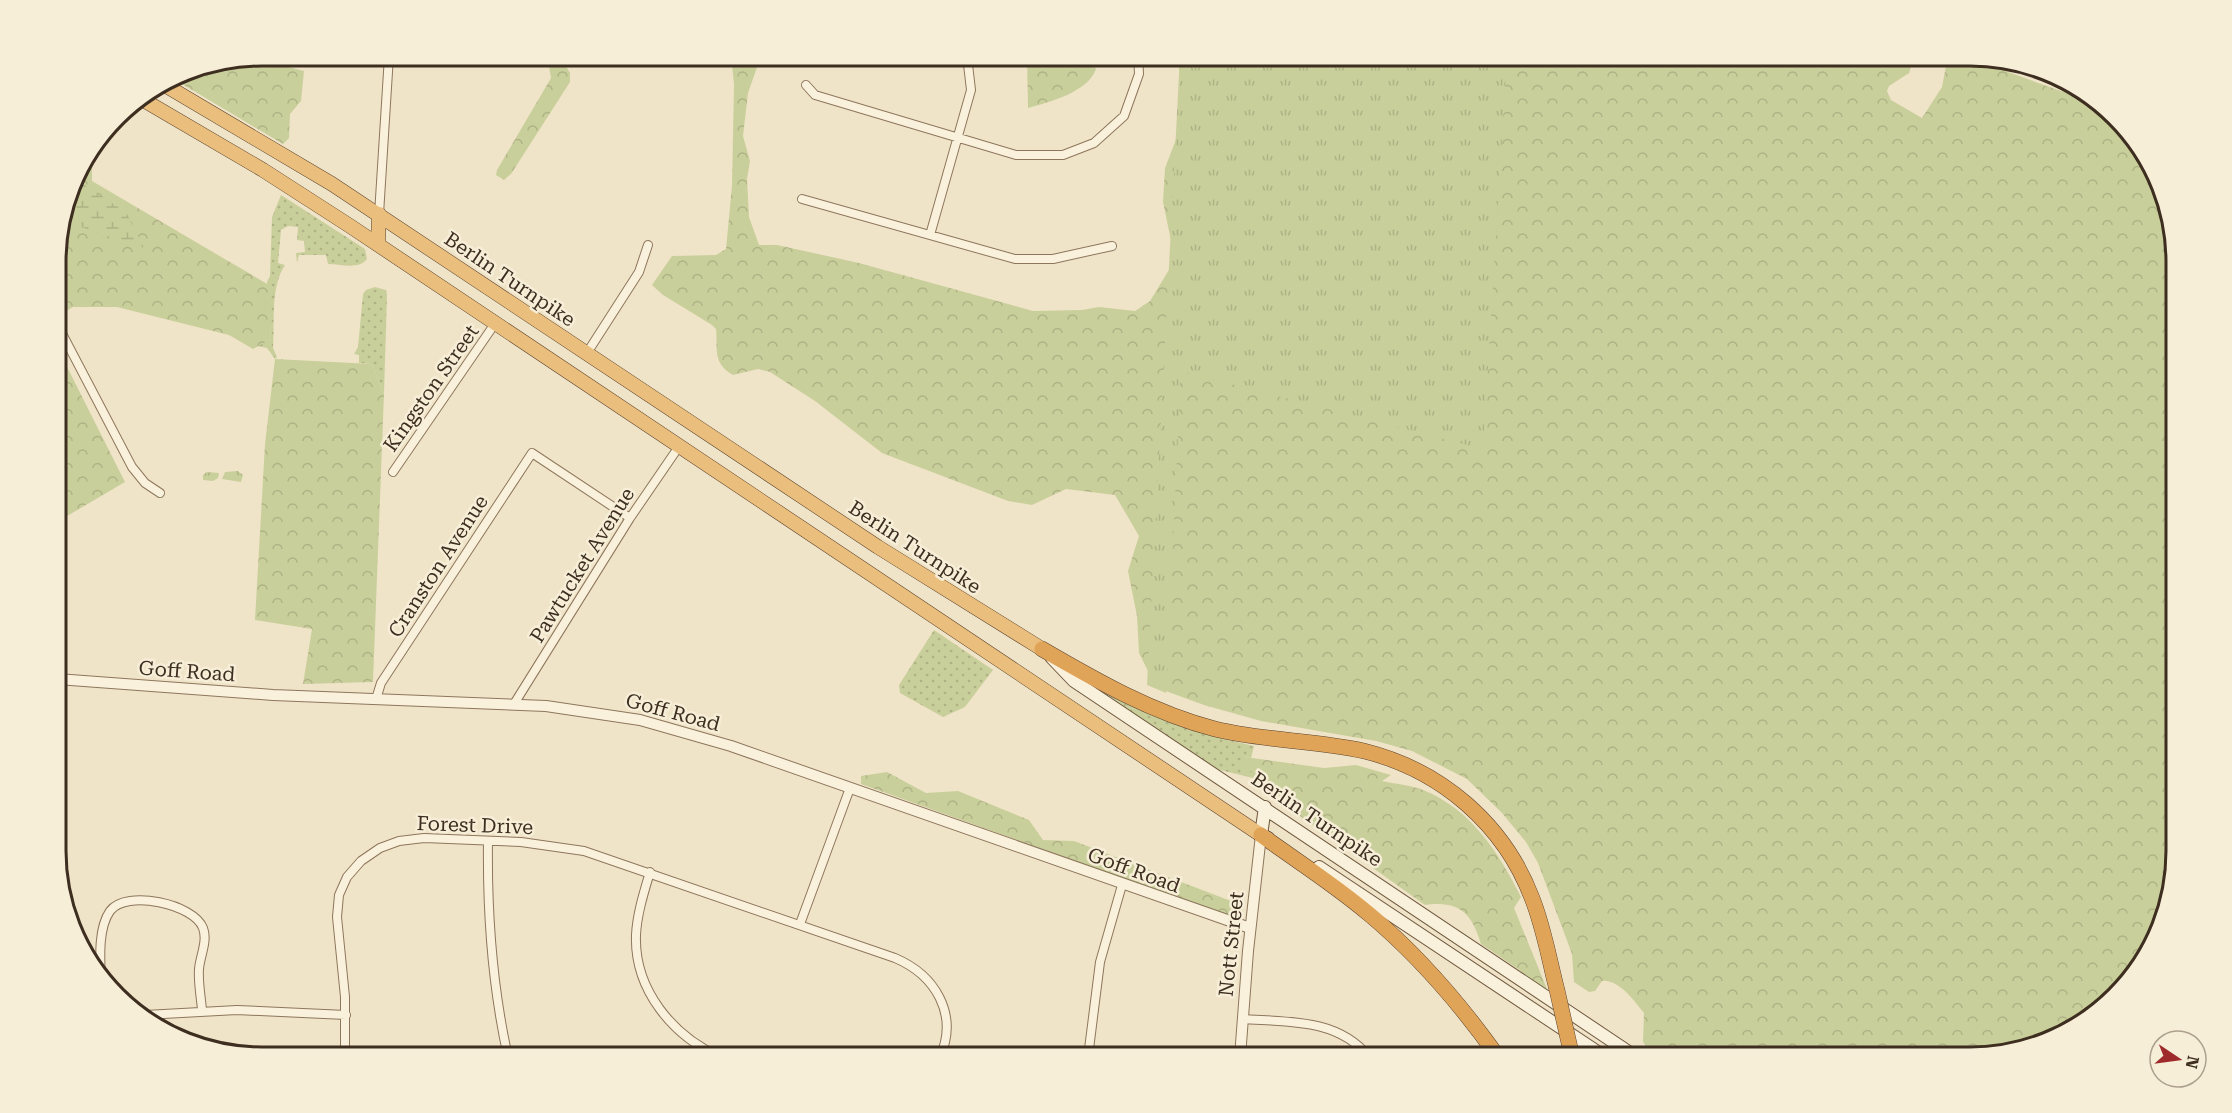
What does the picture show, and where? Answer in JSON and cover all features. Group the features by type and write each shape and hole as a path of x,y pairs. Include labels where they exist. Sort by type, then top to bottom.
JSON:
{"highway":[{"name":"Berlin Turnpike","path":"171,88 286,155 379,214 894,557 1042,649"},
{"name":"Berlin Turnpike","path":"148,103 263,170 378,244 1261,835"},
{"path":"378,244 379,214"},
{"path":"680,445 694,424"},
{"path":"1042,649 1121,693 1186,720 1240,734 1363,751 1410,767 1439,783 1484,820 1518,868 1538,913 1569,1047"},
{"path":"1261,835 1355,903 1398,940 1460,1007 1490,1047"}],"main road":[{"name":"Berlin Turnpike","path":"1042,649 1074,681 1621,1047"},
{"path":"1261,835 1265,807"},
{"name":"Berlin Turnpike","path":"1261,835 1291,849 1590,1047"}],"street":[{"path":"379,214 387,66"},
{"path":"930,235 971,90 968,66"},
{"path":"806,85 815,95 1016,155 1063,155 1094,143 1124,116 1139,74 1139,66"},
{"path":"802,199 1016,259 1053,259 1112,246"},
{"path":"587,353 639,272 648,245"},
{"name":"Kingston Street","path":"393,472 496,322"},
{"path":"66,341 132,467 145,483 160,492"},
{"name":"Pawtucket Avenue","path":"514,704 630,518 680,445"},
{"name":"Cranston Avenue","path":"376,699 381,683 532,453 630,518"},
{"name":"Goff Road","path":"66,680 254,694 514,704 584,710 659,724 850,788 1250,928"},
{"path":"800,924 850,788"},
{"name":"Nott Street","path":"1241,1047 1250,928 1261,835"},
{"name":"Forest Drive","path":"345,1047 346,1015 337,909 340,890 350,872 380,848 399,841 424,838 532,843 573,849 650,872 895,958 926,977 938,993 946,1014 946,1037 943,1047"},
{"path":"488,841 489,940 495,990 506,1047"},
{"path":"650,872 637,929 636,946 641,969 653,997 670,1022 692,1042 701,1047"},
{"path":"1089,1047 1100,962 1122,885"},
{"path":"102,963 103,930 114,907 135,900 182,909 195,916 204,932 199,973 202,1010"},
{"path":"153,1014 202,1010 346,1015"},
{"path":"1242,1019 1329,1028 1351,1040 1358,1047"}],"green space":[{"path":"249,66 289,66 304,71 301,101 290,114 289,138 283,144 181,83 199,76"},
{"path":"549,66 566,66 570,73 570,82 511,174 504,180 496,175 497,170 551,78"},
{"path":"732,66 757,66 748,93 743,136 750,161 747,179 749,217 759,245 777,245 859,263 1033,311 1082,310 1099,307 1135,311 1150,301 1175,260 1163,202 1165,168 1180,129 1179,66 1911,66 1909,73 1889,86 1887,91 1891,100 1922,118 1942,87 1946,66 1970,66 1998,69 2079,99 2117,133 2133,153 2146,175 2159,211 2166,262 2166,851 2159,902 2146,938 2133,960 2099,998 2079,1014 2033,1037 2008,1043 1983,1047 1647,1047 1643,1042 1644,1013 1626,992 1608,981 1602,981 1595,991 1589,992 1574,982 1572,954 1538,863 1526,842 1502,813 1467,779 1412,751 1376,741 1261,721 1204,705 1163,690 1150,675 1139,653 1137,616 1128,571 1139,536 1115,495 1066,489 1032,505 1008,501 882,453 815,401 770,372 758,369 733,375 722,366 717,355 716,329 663,295 652,285 672,256 716,255 726,249 732,186 734,84"},
{"path":"1027,66 1094,66 1096,69 1092,77 1077,90 1028,108"},
{"path":"1179,66 1506,66 1483,449 1181,371 1166,693 1147,685"},
{"path":"92,165 92,181 269,285 271,339 253,349 229,335 117,307 73,307 66,311 66,249 73,211"},
{"path":"82,184 126,212 144,248 70,225"},
{"path":"281,195 365,249 367,259 359,264 344,265 328,264 326,255 299,255 297,262 296,253 305,252 304,241 297,240 298,227 288,226 281,230 278,263 285,265 275,294 273,348 277,357 275,359 267,348 257,346 271,339 267,282 270,276 272,217"},
{"path":"375,287 386,290 387,295 384,394 372,364 359,363 359,355 354,354 358,347 363,294 366,290"},
{"path":"275,359 372,364 384,394 373,682 303,684 312,629 255,620 265,444"},
{"path":"66,365 125,482 66,517"},
{"path":"238,471 243,475 241,482 222,479 225,472"},
{"path":"207,472 219,473 218,478 213,481 203,480 203,475"},
{"path":"934,630 993,670 965,707 943,717 900,693 899,685"},
{"path":"1093,687 1172,722 1254,746 1251,758 1245,757 1262,770 1261,780 1216,769"},
{"path":"1245,757 1324,768 1356,765 1391,775 1382,781 1423,790 1440,798 1455,809 1482,834 1503,864 1521,897 1514,908 1549,994 1481,944 1473,924 1462,911 1447,905 1425,905 1297,814 1261,780 1261,770 1255,773 1242,768"},
{"path":"887,772 926,793 958,791 1029,820 1043,840 1074,841 1244,906 1242,913 1232,917 861,784 861,776"}]}
